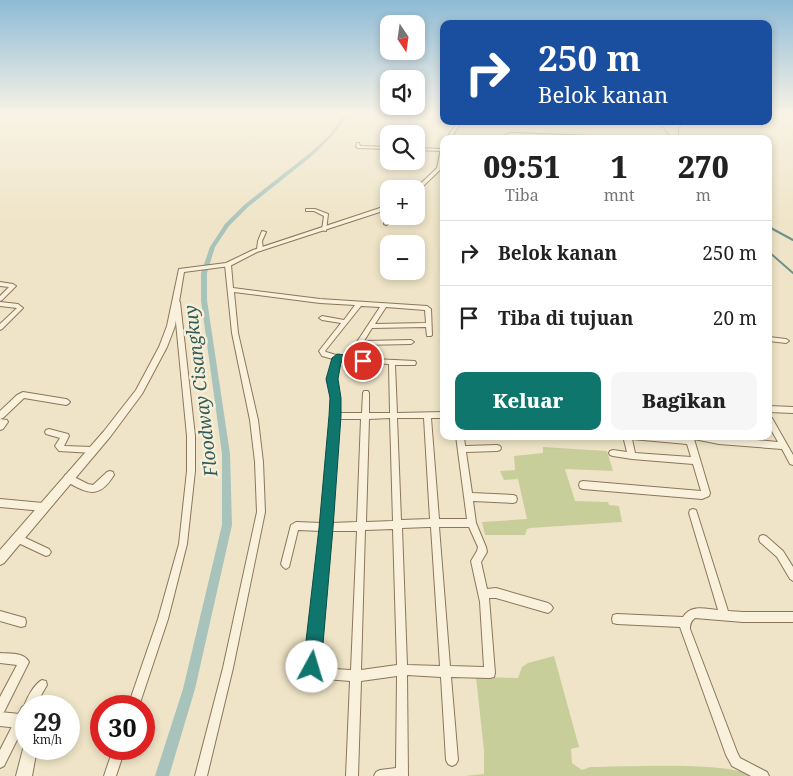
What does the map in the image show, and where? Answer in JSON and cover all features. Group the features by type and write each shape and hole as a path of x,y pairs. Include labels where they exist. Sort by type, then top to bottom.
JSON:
{"street":[{"path":"425,182 438,170 440,165"},
{"path":"308,210 315,210 326,215 324,230"},
{"path":"0,559 127,409 148,376 171,326 181,270 226,265 260,249 324,230 380,210"},
{"path":"260,249 260,241 264,232"},
{"path":"201,776 228,668 261,512 259,462 254,420 235,333 232,290 226,265"},
{"path":"0,284 13,286 0,298"},
{"path":"232,290 320,301 427,308 429,310 428,325 430,335"},
{"path":"315,308 320,301"},
{"path":"137,695 163,619 183,544 191,471 192,436 176,302"},
{"path":"360,303 322,351 324,354 348,360 413,363"},
{"path":"0,304 18,306 20,308 0,328"},
{"path":"348,360 384,305"},
{"path":"322,318 345,322"},
{"path":"370,326 428,325"},
{"path":"772,339 786,341"},
{"path":"360,343 411,342"},
{"path":"337,358 332,379 335,416 312,671 314,674 356,676 402,670 490,674 483,594 476,561 482,552 482,548 472,523 460,440"},
{"path":"380,776 402,775 402,670 394,470 395,415 392,362"},
{"path":"352,776 366,393"},
{"path":"0,416 21,396 66,402"},
{"path":"772,409 793,410"},
{"path":"427,415 452,760"},
{"path":"335,416 440,415"},
{"path":"0,422 4,422 0,427"},
{"path":"772,425 793,462"},
{"path":"49,432 64,436 59,446 62,449 92,450"},
{"path":"628,440 632,456"},
{"path":"583,486 702,495 706,493 706,490 695,461 691,440"},
{"path":"710,440 784,446"},
{"path":"461,449 497,448"},
{"path":"613,453 695,461"},
{"path":"68,478 90,489 95,489 99,488 110,475"},
{"path":"468,497 513,499"},
{"path":"0,502 43,507"},
{"path":"693,513 725,616"},
{"path":"286,564 295,527 361,528 435,522 472,523"},
{"path":"17,538 46,552"},
{"path":"763,539 780,554 793,576"},
{"path":"483,594 496,593 548,608"},
{"path":"763,776 736,762 727,747 685,629 686,622 689,616 695,614 793,617"},
{"path":"0,616 21,622"},
{"path":"617,619 686,622"},
{"path":"0,658 22,660 24,662 0,708"},
{"path":"36,695 42,685"},
{"path":"0,718 15,719"},
{"path":"0,762 15,735"},
{"path":"24,776 28,760"},
{"path":"110,776 115,760"}],"green space":[{"path":"543,447 607,451 613,471 565,469 575,501 608,502 609,505 619,506 622,522 530,528 527,529 525,535 485,535 482,522 527,519 518,479 504,480 500,471 515,470 514,456 543,453"},
{"path":"554,656 579,747 571,749 572,763 582,770 590,767 699,767 740,771 754,776 465,776 484,774 484,751 476,677 518,678 522,667 528,663"}],"waterway":[{"name":"Floodway Cisangkuy","path":"162,776 189,689 227,525 226,454 204,300 204,273 213,247 227,225 267,188 315,150"},
{"path":"772,229 793,240"},
{"path":"772,255 793,273"}],"route":[{"path":"312,667 335,416 332,379 337,358 363,361"}]}
